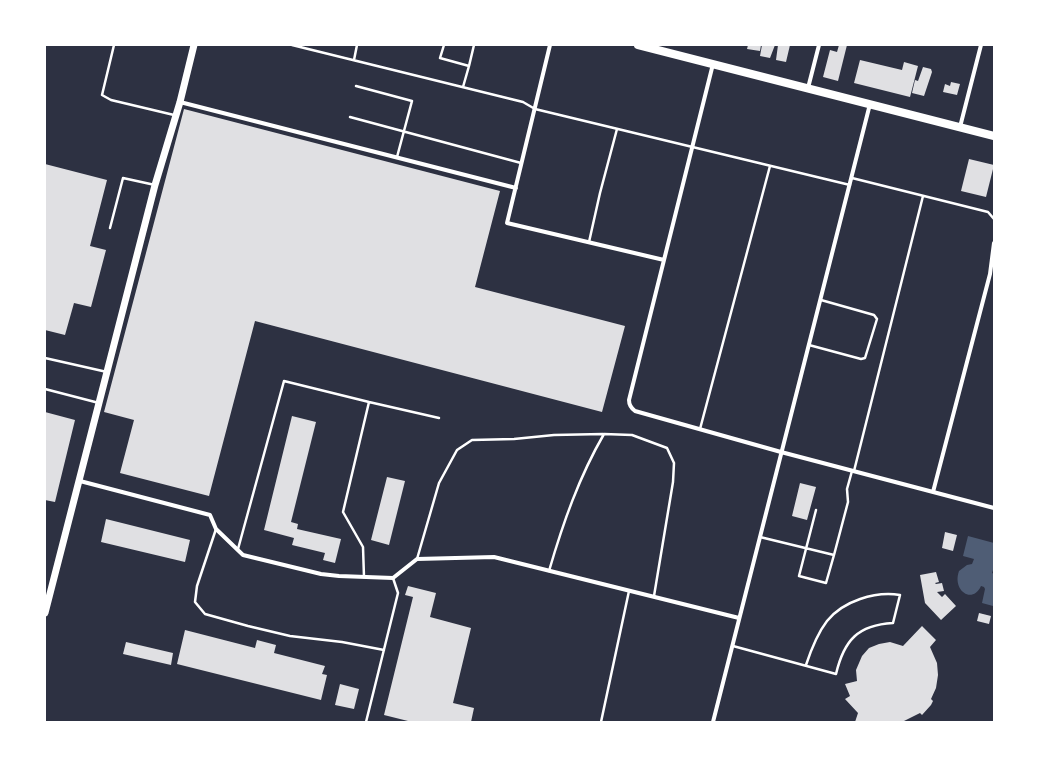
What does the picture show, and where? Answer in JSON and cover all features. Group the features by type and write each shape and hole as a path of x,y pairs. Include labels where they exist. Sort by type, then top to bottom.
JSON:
{"main road":[{"path":"638,45 994,136"}],"street":[{"path":"45,613 155,185 180,102 194,45"},
{"path":"550,45 507,223 664,260"},
{"path":"808,88 819,45"},
{"path":"960,127 981,45"},
{"path":"714,64 629,400 631,408 635,411 781,452 994,508"},
{"path":"180,102 516,188"},
{"path":"713,722 870,104"},
{"path":"933,492 990,274 994,243"},
{"path":"80,481 210,515 216,529 243,555 321,574 393,578 417,559 494,558 739,618"}],"lane":[{"path":"114,45 104,79 102,95 111,100 175,115"},
{"path":"292,45 463,86 523,102 535,109 850,186"},
{"path":"354,60 357,45"},
{"path":"444,45 440,58 469,66"},
{"path":"463,86 474,45"},
{"path":"356,86 412,101 397,158"},
{"path":"350,117 522,163"},
{"path":"589,243 600,193 618,129"},
{"path":"700,429 770,166"},
{"path":"110,228 123,178 155,185"},
{"path":"852,178 988,212 994,219"},
{"path":"816,510 799,576 826,583 848,502 847,489 853,471 924,196"},
{"path":"809,345 861,359 865,358 877,319 874,315 821,300"},
{"path":"45,358 107,372"},
{"path":"238,549 284,381 439,418"},
{"path":"45,389 99,403"},
{"path":"364,577 363,547 343,512 369,402"},
{"path":"548,571 578,485 592,454 604,434"},
{"path":"417,559 439,483 457,450 472,440 514,439 554,435 632,435 667,448 674,463 673,482 654,597"},
{"path":"216,529 197,586 195,602 205,614 290,636 342,642 384,650"},
{"path":"760,537 834,555"},
{"path":"366,722 398,593 393,578"},
{"path":"601,722 629,591"},
{"path":"732,646 836,674 843,651 854,635 870,627 893,623 900,595 892,594 871,596 860,599 837,612 827,620 820,631 813,644 806,665"}],"water":[{"path":"968,536 994,543 994,567 992,573 994,574 993,606 982,603 985,589 984,587 981,586 977,592 968,595 964,593 958,584 959,571 967,565 972,564 974,559 963,556"}],"building":[{"path":"748,45 761,45 760,51 747,49"},
{"path":"762,45 775,45 770,58 760,56"},
{"path":"778,45 790,45 786,62 776,60"},
{"path":"839,45 847,45 838,81 823,77 830,50 837,52"},
{"path":"860,60 902,70 904,62 918,66 910,97 854,83"},
{"path":"923,67 931,69 932,72 924,96 912,93 915,80 918,81"},
{"path":"951,82 960,84 957,95 943,92 945,84 950,86"},
{"path":"184,109 500,191 475,287 625,326 602,412 255,321 209,496 120,473 134,420 104,412"},
{"path":"969,159 994,165 986,197 961,191"},
{"path":"45,164 107,180 90,246 106,250 91,307 74,303 65,335 45,330"},
{"path":"45,412 75,420 55,502 45,500"},
{"path":"292,416 316,422 291,522 298,524 297,529 341,539 335,563 323,560 325,553 292,545 294,538 264,530"},
{"path":"387,477 405,481 389,545 371,540"},
{"path":"800,483 816,487 807,520 792,516"},
{"path":"106,519 190,540 185,562 101,542"},
{"path":"945,532 957,535 953,551 942,548"},
{"path":"936,572 939,582 935,583 942,583 944,591 937,592 942,597 945,594 956,606 941,620 925,603 920,575"},
{"path":"408,586 436,593 430,617 471,628 453,703 474,708 471,722 412,722 384,715 413,597 405,595"},
{"path":"979,613 991,616 989,624 977,621"},
{"path":"922,626 936,640 930,647 937,663 938,675 936,688 931,699 933,701 931,705 922,715 920,713 902,722 855,722 858,713 845,699 850,696 845,684 857,681 856,670 862,656 869,648 879,644 890,642 903,646"},
{"path":"185,630 255,648 257,640 276,645 274,653 325,666 322,674 327,675 321,700 177,664"},
{"path":"126,642 173,653 171,665 123,654"},
{"path":"340,684 359,689 354,709 335,705"}]}
